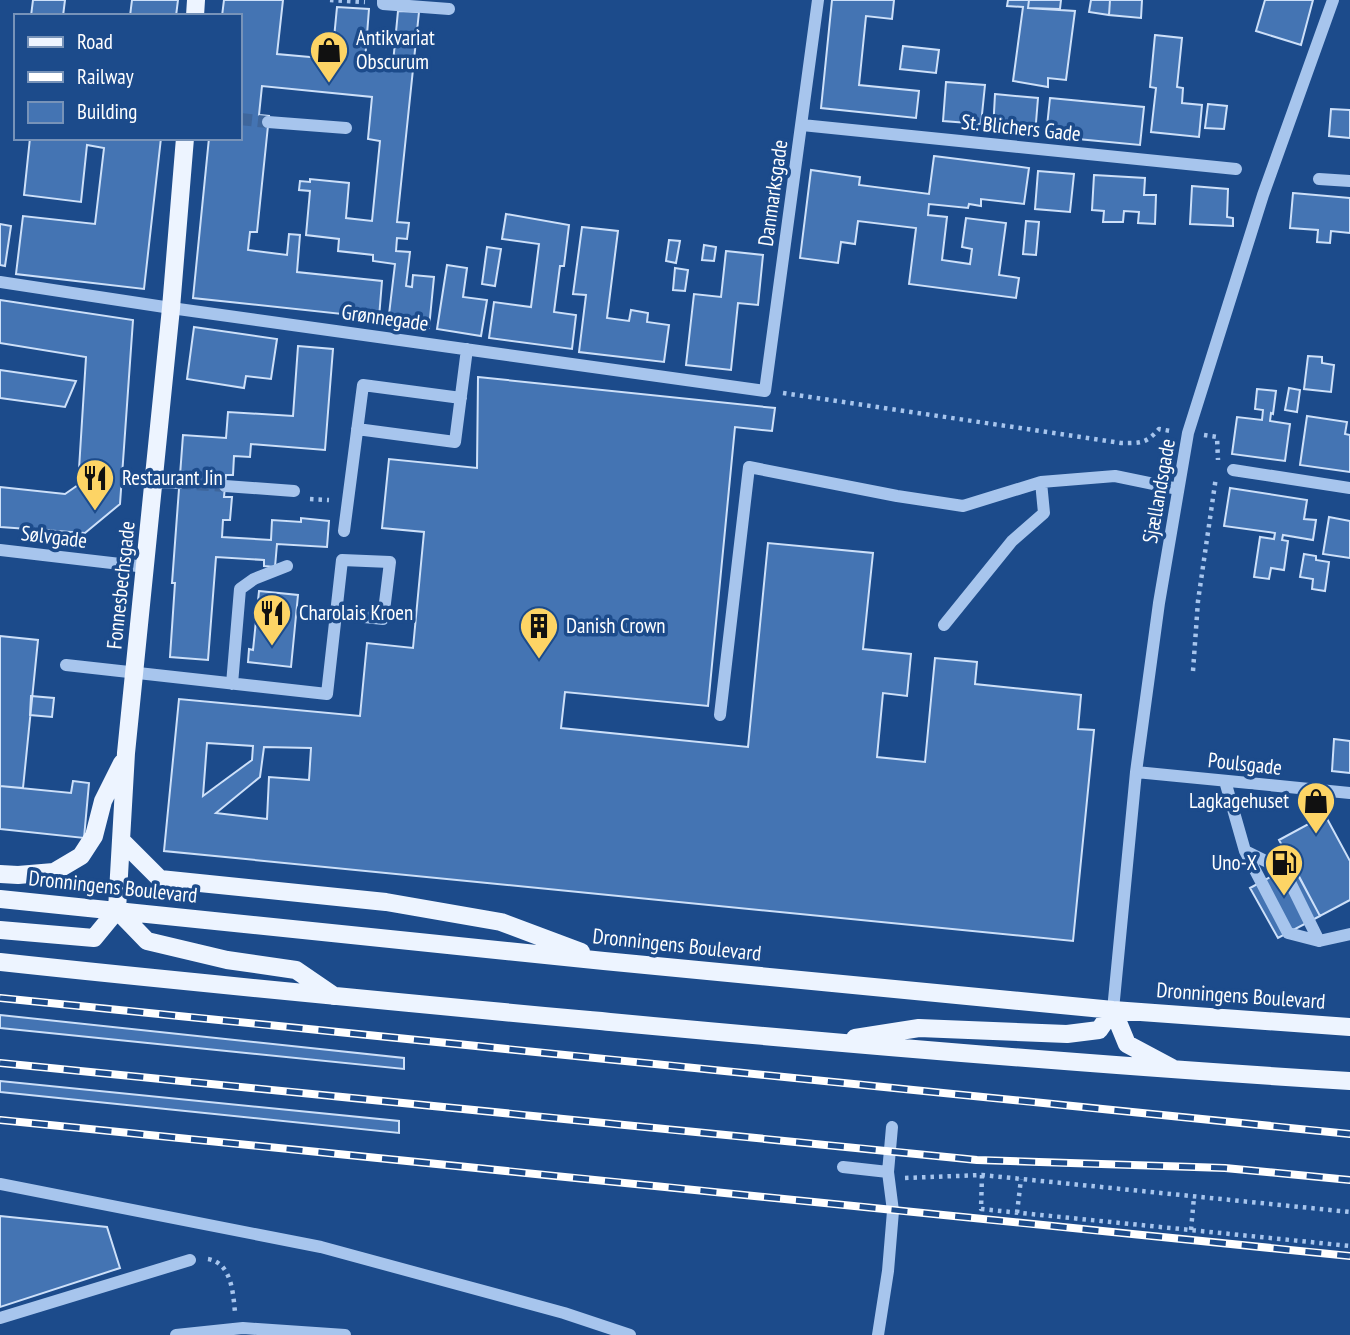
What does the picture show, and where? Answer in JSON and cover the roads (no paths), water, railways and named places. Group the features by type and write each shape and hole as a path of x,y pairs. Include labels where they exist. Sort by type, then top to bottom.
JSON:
{"main road":[{"name":"Fonnesbechsgade","path":"117,910 126,753 171,308 185,140"},
{"path":"0,874 54,872 81,856 94,836 103,801 126,753"},
{"path":"121,839 160,879 386,902 501,922 604,961"},
{"name":"Dronningens Boulevard","path":"0,899 1113,1010 1350,1027"},
{"path":"0,930 94,938 117,910 147,941 227,961 296,970 336,997"},
{"path":"0,962 336,997 828,1042 1177,1071 1350,1081"},
{"path":"828,1042 919,1028 1067,1034 1099,1030 1113,1010"},
{"path":"1113,1010 1128,1044 1177,1071"}],"street":[{"name":"Danmarksgade","path":"765,391 818,0"},
{"name":"Sjællandsgade","path":"1113,1010 1136,772 1159,603 1188,433 1263,195 1334,0"},
{"path":"383,2 449,9"},
{"path":"268,121 346,128"},
{"name":"St. Blichers Gade","path":"802,125 1236,170"},
{"path":"1319,179 1350,181"},
{"name":"Grønnegade","path":"0,282 765,391"},
{"path":"357,429 455,442 467,349"},
{"path":"344,531 363,385 461,398"},
{"path":"720,715 749,467 963,506 1041,482 1115,476 1178,489"},
{"path":"1233,470 1350,488"},
{"path":"154,482 179,483"},
{"path":"944,625 1012,541 1044,513 1041,482"},
{"path":"225,486 294,491"},
{"name":"Sølvgade","path":"0,550 146,567"},
{"path":"66,665 327,694 342,560 390,562 383,619 336,614"},
{"path":"232,684 240,589 254,579 287,566"},
{"name":"Poulsgade","path":"1136,772 1350,793"},
{"path":"1225,781 1245,851 1288,933 1319,940 1350,934"},
{"path":"1245,851 1284,870 1319,940"},
{"path":"878,1335 888,1271 893,1211 889,1175 892,1127"},
{"path":"843,1167 889,1175"},
{"path":"0,1184 321,1247 564,1313 630,1335"},
{"path":"0,1318 190,1260"},
{"path":"176,1335 241,1330 345,1335"}],"tunnel":[{"path":"242,119 268,122"},
{"path":"179,483 225,486"}],"railway":[{"path":"0,998 1350,1134"},
{"path":"0,1063 977,1160 1225,1168 1350,1180"},
{"path":"0,1120 1350,1256"}],"place":[{"name":"Antikvariat Obscurum","path":"329,84"},
{"name":"Restaurant Jin","path":"95,512"},
{"name":"Charolais Kroen","path":"272,647"},
{"name":"Danish Crown","path":"539,660"},
{"name":"Lagkagehuset","path":"1316,835"},
{"name":"Uno-X","path":"1284,897"}]}
